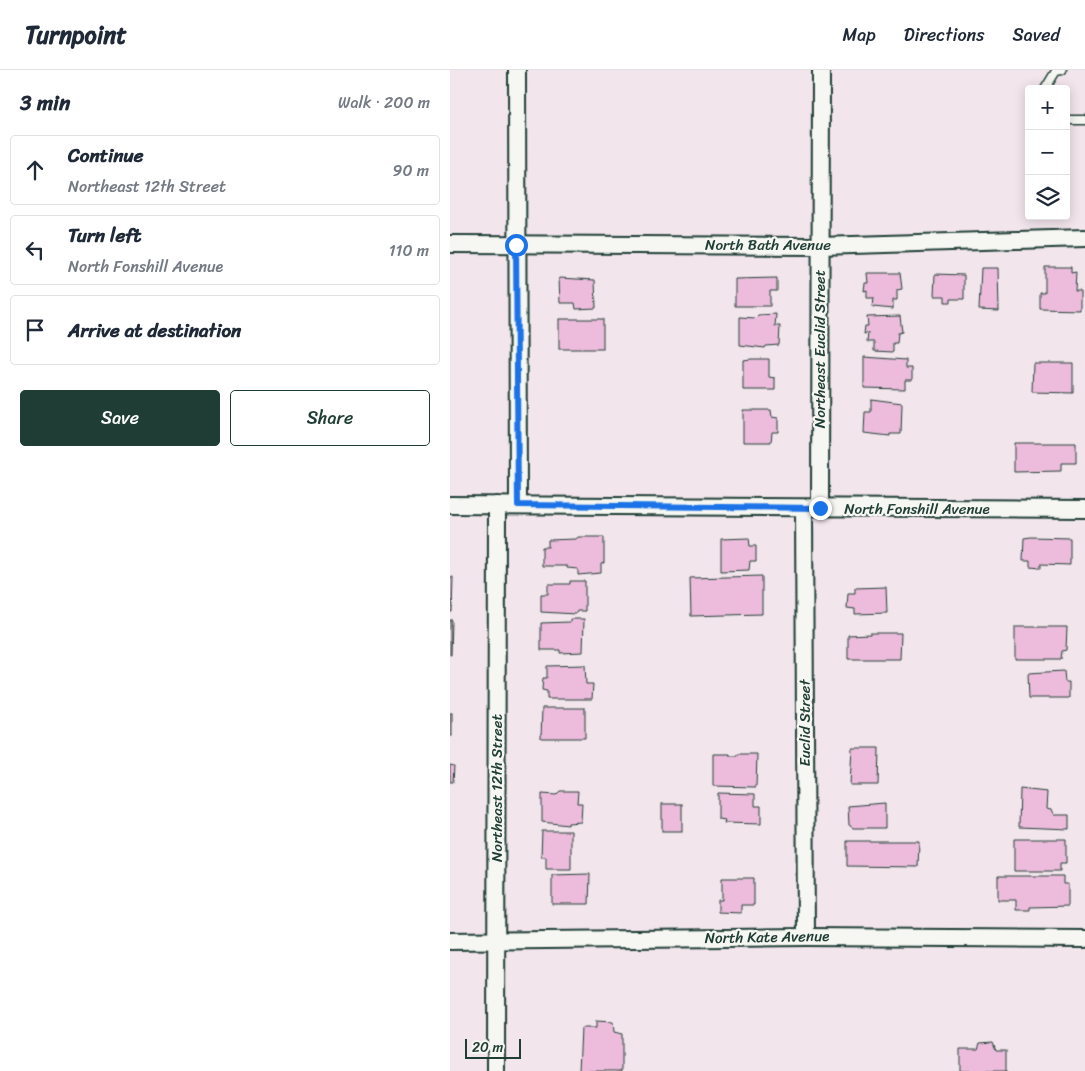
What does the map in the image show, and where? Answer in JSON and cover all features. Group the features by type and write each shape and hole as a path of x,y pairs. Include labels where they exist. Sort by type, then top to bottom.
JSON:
{"street":[{"path":"517,70 518,505"},
{"name":"Northeast Euclid Street","path":"820,508 821,70"},
{"name":"North Bath Avenue","path":"450,244 820,246 1085,238"},
{"name":"North Fonshill Avenue","path":"450,506 1085,509"},
{"name":"Northeast 12th Street","path":"496,1071 497,506"},
{"name":"Euclid Street","path":"804,508 806,937"},
{"name":"North Kate Avenue","path":"450,941 806,937 1085,939"}],"lane":[{"path":"1047,85 1056,70 1062,70"},
{"path":"1070,120 1085,120"}],"building":[{"path":"1045,267 1071,267 1071,273 1076,272 1075,291 1080,291 1080,310 1040,309 1040,293 1045,293"},
{"path":"981,268 998,268 999,311 979,310"},
{"path":"867,273 900,273 902,289 897,290 897,300 893,300 893,309 873,307 874,298 867,298 867,290 864,291 865,283 868,283"},
{"path":"935,274 964,275 964,299 951,299 951,302 945,302 945,296 934,296"},
{"path":"559,278 595,280 596,308 576,309 575,303 560,303"},
{"path":"777,278 777,291 770,291 770,306 735,306 735,279"},
{"path":"776,314 775,326 780,326 779,345 766,346 765,348 740,345 740,317 755,318 758,315"},
{"path":"900,316 902,332 898,333 897,343 893,343 893,352 874,351 874,342 867,342 868,333 864,334 865,326 868,326 867,317"},
{"path":"559,319 603,319 603,349 559,349"},
{"path":"864,357 906,360 906,368 912,368 912,380 905,380 905,389 864,388"},
{"path":"769,359 769,377 775,378 775,390 743,390 743,360"},
{"path":"1033,363 1073,363 1073,393 1032,392"},
{"path":"871,399 902,403 901,434 890,434 890,436 864,433 865,412 871,412"},
{"path":"743,410 771,410 772,417 778,418 778,432 772,432 771,442 743,442"},
{"path":"1014,443 1076,443 1076,463 1061,463 1061,471 1014,472"},
{"path":"578,537 604,537 604,563 601,564 601,573 578,575 578,569 567,568 567,566 542,566 542,547 548,547 548,540 576,539"},
{"path":"749,538 750,546 756,546 756,561 750,561 749,570 721,571 721,539"},
{"path":"1024,538 1070,538 1070,565 1041,564 1041,568 1030,567 1030,561 1023,561"},
{"path":"762,576 762,614 691,616 690,578"},
{"path":"450,577 453,577 452,612 450,612"},
{"path":"570,581 585,581 585,611 577,611 576,614 541,612 541,594 548,594 548,584 570,584"},
{"path":"886,587 887,613 855,614 855,609 847,608 848,593 855,593 855,588"},
{"path":"570,619 584,619 583,652 560,653 560,650 541,650 541,623 570,622"},
{"path":"450,620 452,620 451,655 450,655"},
{"path":"1015,627 1067,627 1066,650 1062,651 1061,659 1015,659"},
{"path":"901,633 900,659 848,659 848,635"},
{"path":"585,665 586,684 593,684 592,699 547,699 547,691 542,690 543,678 547,678 547,666"},
{"path":"1064,671 1065,682 1069,682 1069,698 1029,698 1028,673"},
{"path":"542,708 585,708 585,738 541,738"},
{"path":"450,713 452,713 452,736 450,736"},
{"path":"852,748 879,748 878,785 850,785"},
{"path":"713,754 738,756 738,754 757,754 756,787 713,786"},
{"path":"450,765 454,766 453,782 450,782"},
{"path":"1020,789 1047,792 1046,809 1051,810 1054,815 1069,815 1069,829 1019,827"},
{"path":"560,791 578,791 577,803 582,803 581,822 568,823 568,825 542,822 542,794 556,795"},
{"path":"718,793 755,794 755,806 761,806 761,824 724,823 725,820 718,819"},
{"path":"885,803 885,828 853,828 849,825 848,806"},
{"path":"662,804 682,804 682,831 662,831"},
{"path":"542,831 571,831 571,869 546,869 546,857 541,857"},
{"path":"1014,839 1066,839 1066,863 1060,863 1060,871 1014,871"},
{"path":"847,841 919,841 918,867 847,866"},
{"path":"590,874 589,904 552,904 552,875"},
{"path":"998,876 1063,876 1063,884 1068,884 1068,906 1030,907 1030,910 1016,910 1016,900 998,900"},
{"path":"722,878 754,878 754,905 741,905 741,913 718,912 718,900 722,900"},
{"path":"596,1021 613,1022 614,1032 622,1034 622,1071 579,1071 581,1028 596,1028"},
{"path":"993,1042 996,1050 1006,1050 1006,1071 960,1071 960,1049 978,1049 980,1043"}],"route":[{"path":"516,245 518,505 820,508"}]}
